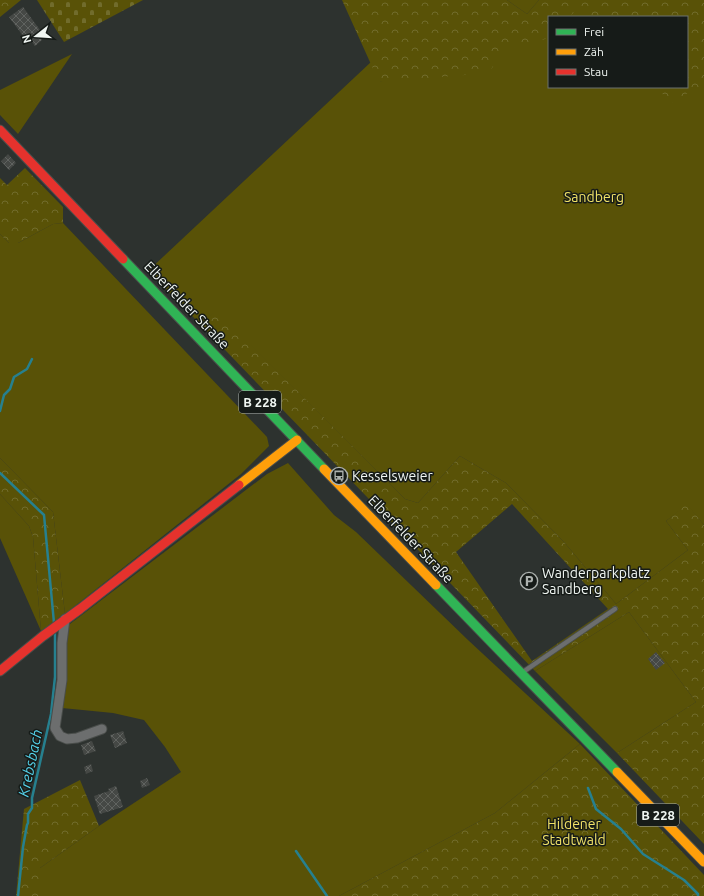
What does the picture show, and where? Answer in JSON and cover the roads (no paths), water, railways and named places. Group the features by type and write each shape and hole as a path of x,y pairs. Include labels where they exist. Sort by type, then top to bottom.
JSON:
{"main road":[{"name":"Elberfelder Straße","path":"0,130 704,862"},
{"path":"0,671 64,619 297,440"}],"street":[{"path":"64,619 62,643 62,680 56,728 60,736 67,739 77,738 102,729"}],"lane":[{"path":"522,673 615,609"}],"waterway":[{"path":"0,411 4,395 10,389 14,377 27,369 32,359"},
{"name":"Krebsbach","path":"0,473 44,515 54,623"},
{"name":"Krebsbach","path":"18,896 28,814 32,808 32,798 51,714 55,677 55,633"},
{"path":"588,788 596,809 621,829 643,854 684,880 698,894 698,896"},
{"path":"296,851 327,896"}],"place":[{"name":"Kesselsweier","path":"339,476"},
{"name":"Wanderparkplatz Sandberg","path":"529,581"}],"park label":[{"name":"Sandberg","path":"594,197"},
{"name":"Hildener Stadtwald","path":"574,832"}]}
